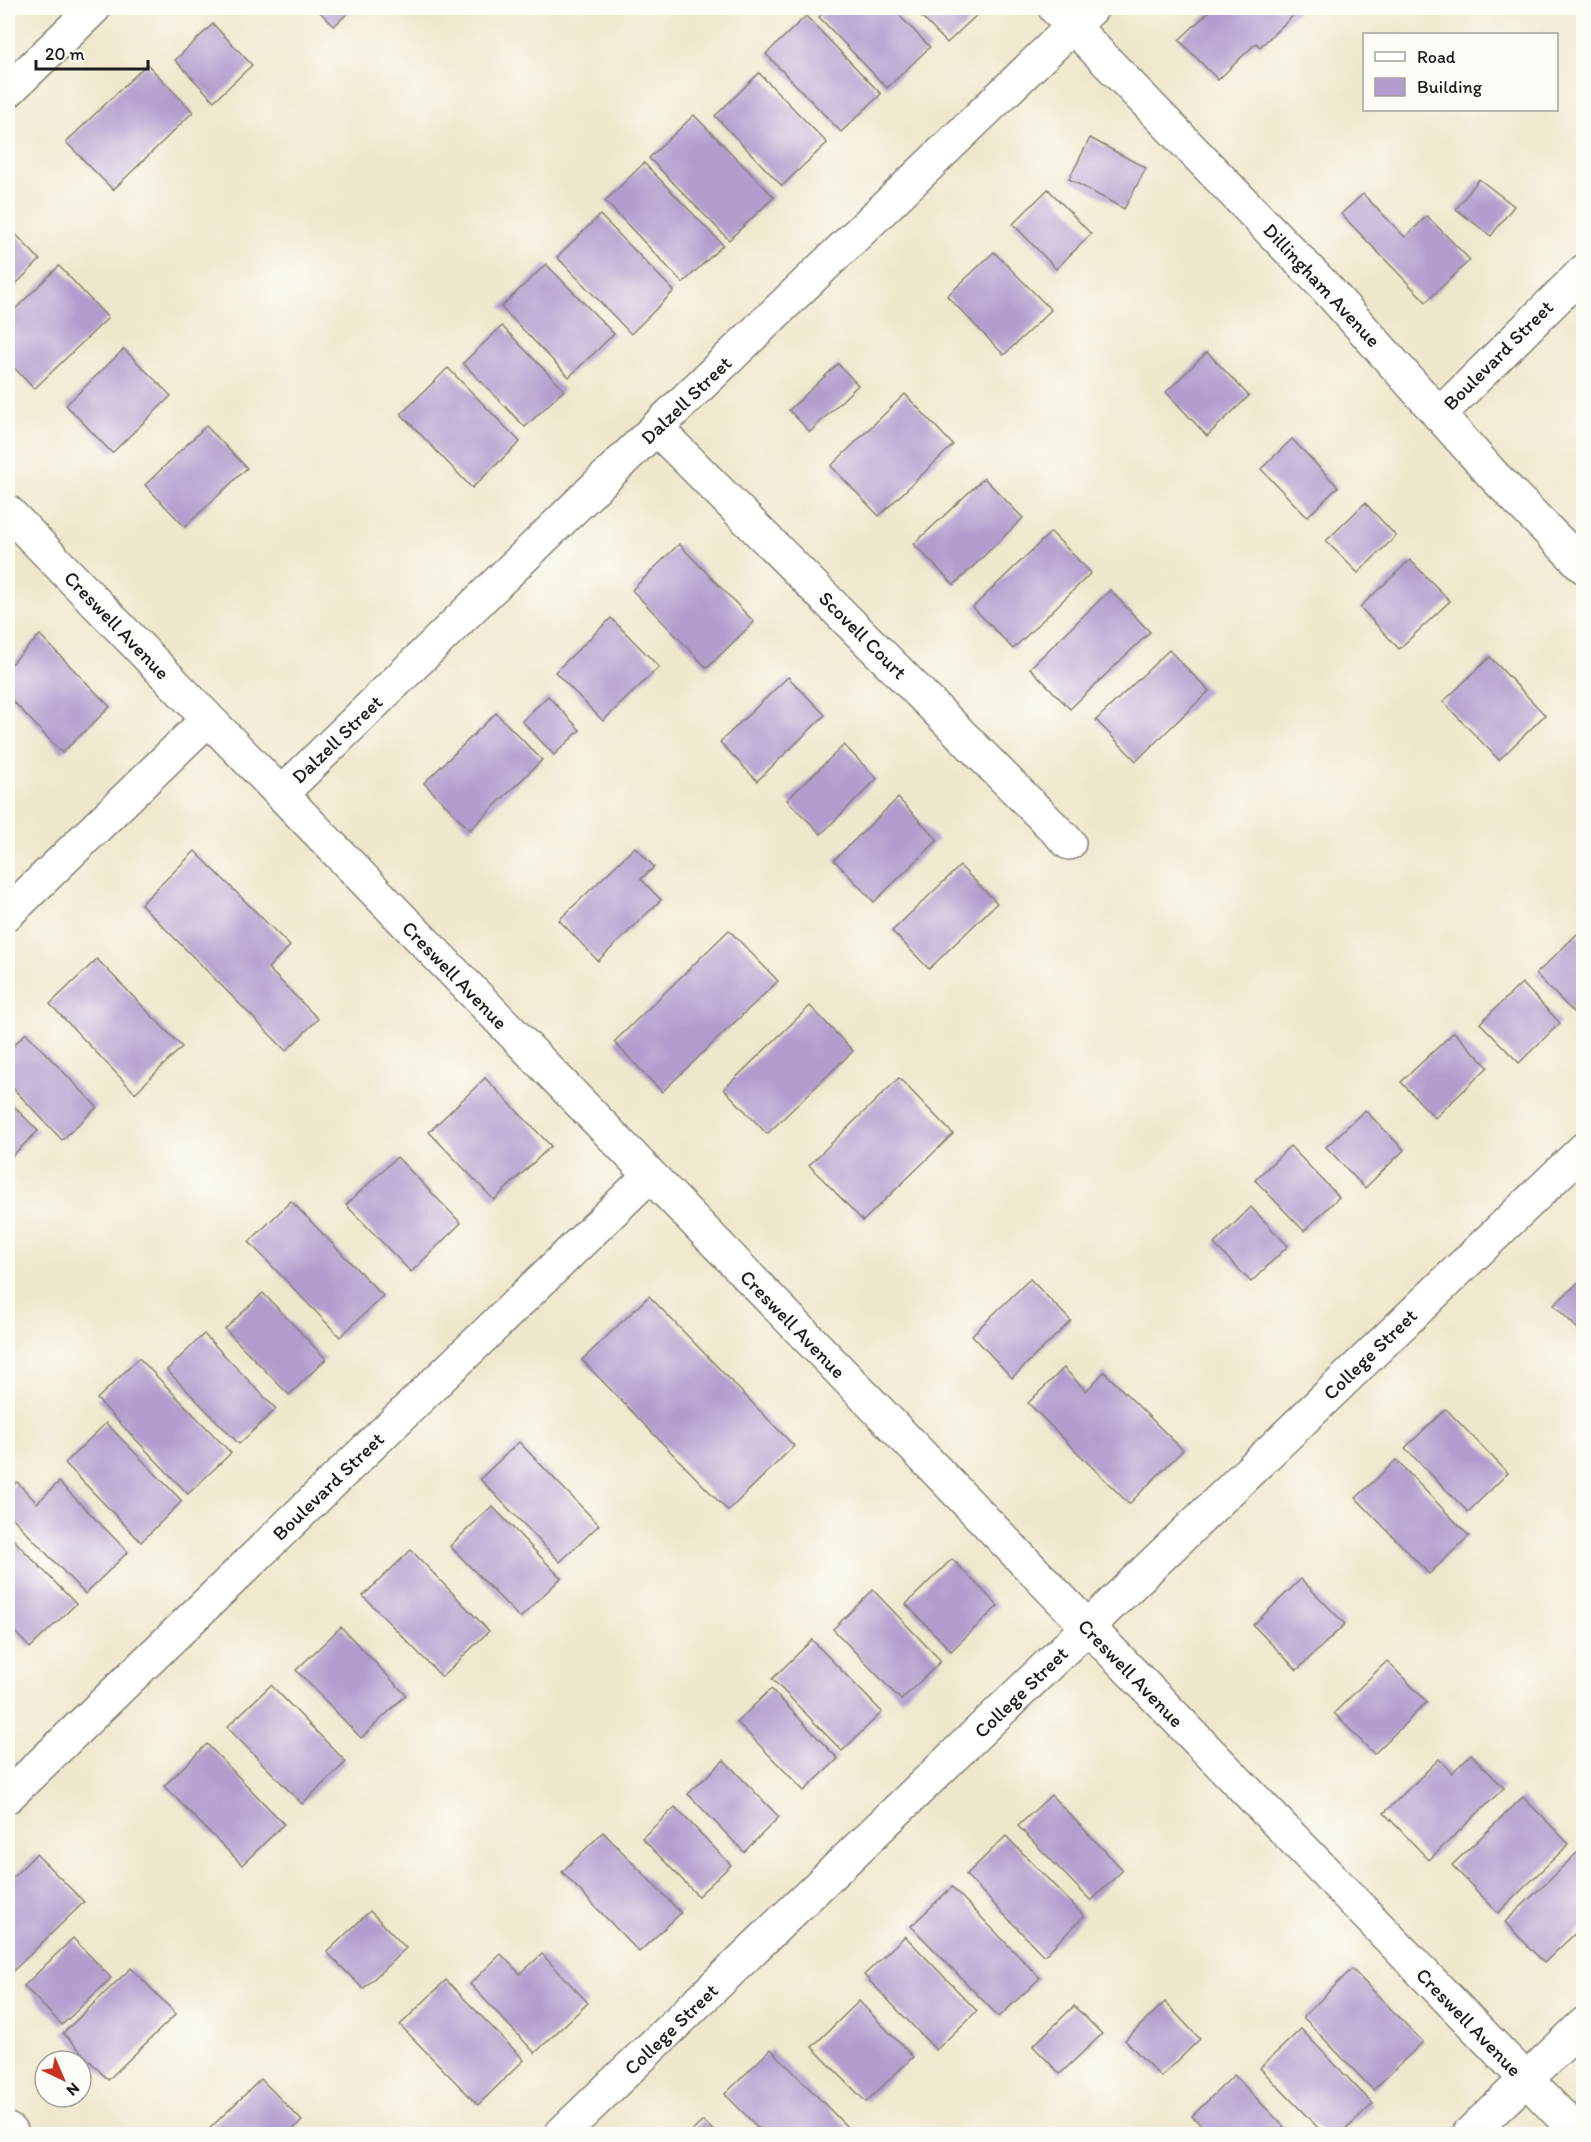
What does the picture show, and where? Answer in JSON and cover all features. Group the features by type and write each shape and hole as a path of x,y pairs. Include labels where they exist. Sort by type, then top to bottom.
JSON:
{"street":[{"path":"8,91 94,8"},
{"name":"Dillingham Avenue","path":"1074,14 1328,290 1492,475 1584,567"},
{"name":"Dalzell Street","path":"281,794 656,428 1074,14"},
{"name":"Boulevard Street","path":"1439,415 1584,271"},
{"name":"Scovell Court","path":"656,428 1069,843"},
{"name":"Creswell Avenue","path":"8,512 1579,2134"},
{"path":"8,913 208,719"},
{"name":"College Street","path":"561,2134 1584,1149"},
{"name":"Boulevard Street","path":"8,1796 649,1176"},
{"path":"1469,2134 1584,2024"},
{"path":"8,2130 12,2134"}],"building":[{"path":"316,8 353,8 334,26"},
{"path":"829,8 892,8 930,47 887,88 819,17"},
{"path":"913,8 984,8 947,43"},
{"path":"1213,8 1301,8 1260,47 1256,43 1218,80 1179,40"},
{"path":"806,16 881,94 841,132 766,54"},
{"path":"213,24 252,65 214,101 175,60"},
{"path":"147,64 193,112 113,190 66,142"},
{"path":"759,73 827,143 782,186 715,116"},
{"path":"694,115 774,197 729,240 649,158"},
{"path":"1090,138 1146,168 1124,209 1069,179"},
{"path":"644,163 723,245 683,283 605,201"},
{"path":"1479,179 1514,206 1491,236 1456,209"},
{"path":"1048,189 1091,234 1056,269 1013,224"},
{"path":"1363,194 1405,237 1427,216 1470,260 1426,302 1341,214"},
{"path":"600,215 674,291 631,334 557,257"},
{"path":"8,226 40,260 8,292"},
{"path":"994,252 1051,310 1004,355 947,296"},
{"path":"546,264 614,334 569,377 501,307"},
{"path":"59,266 108,318 34,389 8,361 8,316"},
{"path":"502,326 564,390 525,427 463,363"},
{"path":"124,349 171,396 112,453 66,405"},
{"path":"1207,352 1249,396 1207,436 1166,392"},
{"path":"838,364 858,385 810,432 789,410"},
{"path":"448,368 520,442 472,488 401,414"},
{"path":"905,394 953,445 879,516 831,466"},
{"path":"206,426 247,468 185,527 145,485"},
{"path":"1292,439 1338,487 1307,517 1261,469"},
{"path":"984,478 1023,518 954,585 914,544"},
{"path":"1365,503 1396,536 1358,573 1326,541"},
{"path":"1051,532 1091,573 1013,649 973,607"},
{"path":"679,544 754,622 707,668 632,590"},
{"path":"1410,560 1450,601 1399,649 1360,607"},
{"path":"1110,590 1150,632 1070,709 1030,668"},
{"path":"611,618 659,667 603,721 555,672"},
{"path":"40,635 110,707 62,753 8,696 8,667"},
{"path":"1169,650 1209,691 1136,761 1096,720"},
{"path":"1490,657 1545,715 1499,760 1443,702"},
{"path":"788,677 825,715 757,781 720,742"},
{"path":"548,696 580,730 554,755 522,721"},
{"path":"496,713 542,760 470,830 424,783"},
{"path":"844,745 877,779 821,834 787,800"},
{"path":"898,798 938,840 874,902 834,860"},
{"path":"635,847 654,867 641,879 661,900 598,961 559,920"},
{"path":"195,851 290,946 268,968 318,1019 286,1051 141,904"},
{"path":"960,866 997,903 929,969 892,931"},
{"path":"729,930 778,981 662,1092 614,1042"},
{"path":"1577,934 1584,941 1584,1005 1575,1014 1536,974"},
{"path":"97,959 182,1047 135,1093 50,1004"},
{"path":"1522,983 1560,1023 1519,1063 1480,1023"},
{"path":"810,1006 853,1051 767,1134 724,1089"},
{"path":"1454,1032 1488,1067 1435,1118 1401,1082"},
{"path":"26,1033 97,1107 62,1140 8,1083 8,1051"},
{"path":"485,1078 551,1146 494,1200 429,1132"},
{"path":"899,1078 953,1134 863,1221 809,1165"},
{"path":"8,1100 38,1131 8,1160"},
{"path":"1365,1110 1404,1150 1365,1188 1326,1147"},
{"path":"1290,1146 1339,1197 1304,1231 1255,1180"},
{"path":"397,1157 461,1223 411,1272 346,1205"},
{"path":"291,1201 383,1296 340,1337 249,1242"},
{"path":"1251,1207 1288,1246 1251,1282 1214,1244"},
{"path":"1584,1277 1584,1335 1554,1305"},
{"path":"1030,1279 1071,1321 1012,1378 972,1335"},
{"path":"263,1293 326,1359 289,1395 225,1329"},
{"path":"649,1296 794,1446 728,1511 582,1360"},
{"path":"204,1334 276,1409 239,1444 167,1370"},
{"path":"139,1358 231,1453 188,1494 97,1399"},
{"path":"1064,1368 1086,1391 1104,1372 1183,1450 1129,1504 1028,1403"},
{"path":"1446,1409 1508,1473 1468,1512 1405,1448"},
{"path":"106,1423 182,1501 141,1542 65,1463"},
{"path":"519,1442 599,1525 560,1562 480,1479"},
{"path":"1396,1460 1469,1536 1429,1574 1356,1498"},
{"path":"17,1482 37,1503 59,1482 128,1552 85,1594 8,1513 8,1491"},
{"path":"492,1506 561,1578 520,1618 450,1546"},
{"path":"8,1534 76,1604 30,1648 8,1625"},
{"path":"411,1550 489,1631 442,1677 363,1596"},
{"path":"952,1559 998,1606 951,1651 906,1604"},
{"path":"1301,1579 1345,1624 1297,1670 1253,1625"},
{"path":"873,1590 941,1661 901,1700 833,1629"},
{"path":"341,1627 406,1695 361,1738 296,1670"},
{"path":"812,1640 882,1712 842,1751 772,1679"},
{"path":"1387,1661 1427,1702 1374,1754 1334,1713"},
{"path":"271,1685 346,1762 302,1804 227,1727"},
{"path":"771,1689 838,1759 804,1791 737,1722"},
{"path":"207,1744 284,1824 242,1865 164,1786"},
{"path":"1471,1754 1504,1788 1429,1860 1384,1813 1439,1759 1452,1773"},
{"path":"724,1760 779,1817 744,1852 688,1794"},
{"path":"1051,1795 1123,1870 1091,1901 1018,1826"},
{"path":"1523,1797 1569,1844 1498,1913 1452,1865"},
{"path":"675,1807 731,1865 698,1896 642,1838"},
{"path":"603,1832 681,1913 639,1952 562,1872"},
{"path":"1006,1836 1084,1916 1044,1956 966,1875"},
{"path":"1579,1851 1584,1856 1584,1925 1544,1963 1505,1922"},
{"path":"36,1854 84,1902 12,1972 8,1967 8,1882"},
{"path":"952,1887 1040,1978 999,2017 911,1926"},
{"path":"370,1911 406,1948 363,1989 327,1952"},
{"path":"905,1936 977,2011 936,2050 864,1975"},
{"path":"73,1938 111,1978 62,2025 24,1986"},
{"path":"501,1954 520,1974 542,1954 588,2003 535,2053 470,1984"},
{"path":"131,1968 176,2014 108,2080 93,2064 93,2049 78,2049 63,2033"},
{"path":"1352,1969 1423,2042 1373,2090 1303,2017"},
{"path":"446,1980 524,2060 478,2105 400,2025"},
{"path":"859,2001 913,2057 866,2102 812,2047"},
{"path":"1165,2002 1200,2039 1161,2077 1125,2040"},
{"path":"1074,2006 1102,2034 1060,2074 1033,2046"},
{"path":"1301,2029 1373,2104 1341,2134 1324,2134 1260,2068"},
{"path":"771,2049 847,2127 839,2134 764,2134 725,2094"},
{"path":"1234,2075 1291,2134 1210,2134 1192,2116"},
{"path":"261,2079 302,2121 288,2134 204,2134"},
{"path":"703,2121 717,2134 689,2134"}]}
